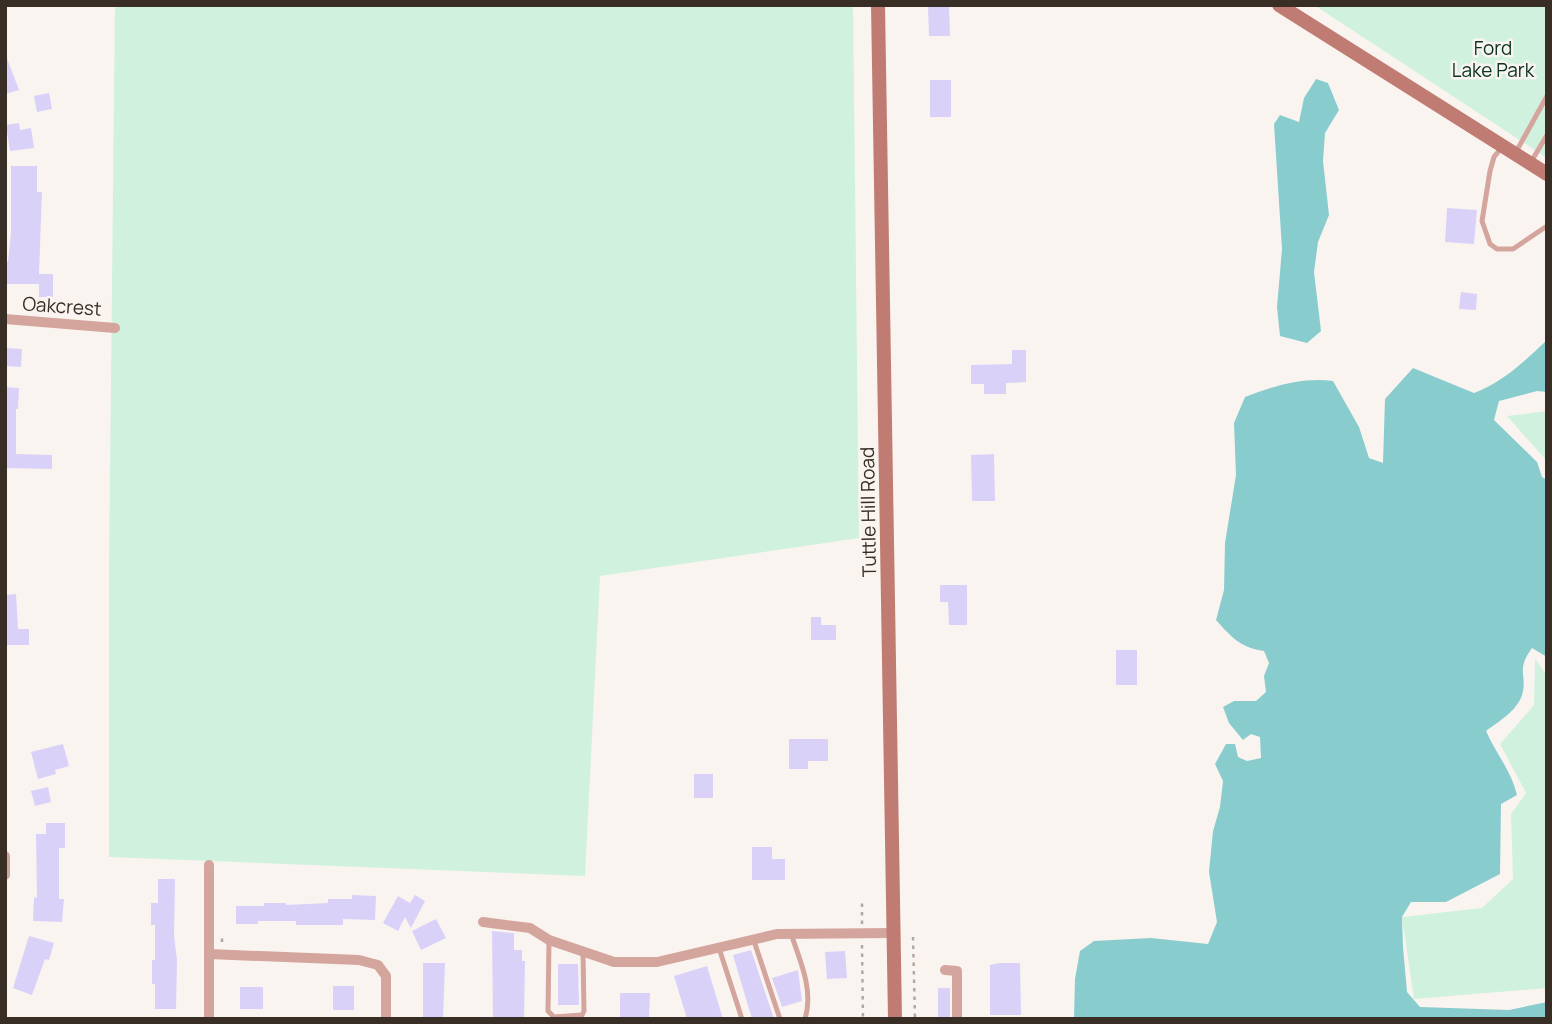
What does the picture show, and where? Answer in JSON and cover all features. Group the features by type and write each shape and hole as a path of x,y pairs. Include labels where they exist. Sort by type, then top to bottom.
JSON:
{"main road":[{"name":"Tuttle Hill Road","path":"878,5 895,1019"},
{"path":"1279,5 1547,174"}],"street":[{"name":"Oakcrest","path":"5,319 115,328"},
{"path":"5,856 5,875"},
{"path":"208,865 209,1019"},
{"path":"483,922 530,928 549,940 614,962 657,962 752,939 791,933 893,933"},
{"path":"209,954 359,960 378,965 386,976 386,1019"},
{"path":"945,970 957,971 957,1019"}],"lane":[{"path":"1547,96 1509,149 1494,157 1482,221 1485,236 1497,249 1513,249 1547,226"},
{"path":"1531,162 1547,135"},
{"path":"791,933 804,974 808,1003 805,1019"},
{"path":"752,939 780,1019"},
{"path":"549,940 548,1011 554,1017 582,1015 584,1011 583,953"},
{"path":"719,947 742,1019"}],"path":[{"path":"862,899 863,1019"},
{"path":"222,935 222,942"},
{"path":"913,937 915,1019"}],"green space":[{"path":"115,5 853,5 859,538 600,576 585,876 109,857"},
{"name":"Ford Lake Park","path":"1314,5 1547,5 1547,158"},
{"path":"1547,411 1547,461 1507,416"},
{"path":"1535,659 1547,675 1547,988 1414,999 1402,917 1482,908 1513,879 1511,814 1526,793 1500,744 1534,705"}],"water":[{"path":"1316,79 1328,83 1339,110 1325,133 1323,161 1329,215 1318,242 1314,272 1321,331 1307,343 1280,336 1277,307 1282,249 1274,124 1280,115 1299,122 1304,98"},
{"path":"1547,340 1547,392 1537,391 1499,401 1494,420 1537,462 1542,477 1547,480 1547,657 1532,648 1524,662 1520,701 1507,716 1486,731 1517,795 1501,804 1500,874 1446,902 1411,902 1402,917 1407,992 1420,1007 1509,1010 1547,1002 1547,1019 1074,1019 1075,979 1080,951 1094,941 1151,938 1208,944 1217,922 1209,872 1213,831 1220,807 1223,781 1215,764 1226,744 1235,744 1238,757 1247,761 1261,758 1260,737 1251,734 1243,740 1229,723 1223,707 1234,701 1256,701 1266,692 1264,676 1269,663 1264,651 1237,641 1216,620 1224,590 1225,543 1236,475 1234,423 1245,397 1288,383 1333,381 1359,427 1369,458 1383,463 1385,399 1413,368 1474,393 1504,377"}],"building":[{"path":"928,5 949,5 950,36 929,36"},
{"path":"5,53 19,90 5,94"},
{"path":"930,80 951,80 951,117 930,117"},
{"path":"49,93 52,109 37,112 34,96"},
{"path":"19,123 20,130 31,128 34,148 10,151 6,125"},
{"path":"11,166 37,166 37,192 42,192 39,274 53,274 53,297 39,297 39,284 6,284 6,262 11,232"},
{"path":"1447,208 1477,210 1474,244 1445,242"},
{"path":"1461,292 1477,294 1476,310 1459,309"},
{"path":"5,348 22,349 21,367 5,366"},
{"path":"1012,350 1026,350 1026,382 1006,383 1006,394 984,394 984,384 971,384 971,365 1012,364"},
{"path":"5,387 19,388 16,454 52,455 52,469 5,468"},
{"path":"994,454 995,501 972,501 971,455"},
{"path":"940,585 967,585 967,625 949,625 948,602 940,602"},
{"path":"16,594 18,629 29,629 29,645 5,645 5,595"},
{"path":"811,617 821,617 821,625 836,625 836,640 811,640"},
{"path":"1116,650 1137,650 1137,685 1116,685"},
{"path":"789,739 828,739 828,761 808,761 808,769 789,769"},
{"path":"63,744 69,766 55,770 56,774 38,779 31,752"},
{"path":"694,774 713,774 713,798 694,798"},
{"path":"48,787 51,802 35,806 31,791"},
{"path":"46,823 65,823 65,848 59,848 59,899 64,899 62,922 33,921 34,897 37,898 36,834 46,834"},
{"path":"752,847 772,847 772,859 785,859 785,880 752,880"},
{"path":"158,879 175,879 176,1009 155,1009 152,960 155,960 155,925 151,925 151,903 158,903"},
{"path":"352,895 376,896 375,920 343,919 343,925 296,925 296,921 236,924 236,906 328,903 328,899 352,899"},
{"path":"415,895 425,901 411,928 405,917 398,931 383,923 398,896 410,903"},
{"path":"436,919 446,938 421,950 412,931"},
{"path":"492,931 514,933 514,950 522,950 522,961 525,961 524,1019 493,1019"},
{"path":"29,936 54,943 32,995 13,988"},
{"path":"751,950 774,1019 752,1019 733,955"},
{"path":"845,951 847,978 827,979 825,952"},
{"path":"423,963 445,963 443,1019 423,1019"},
{"path":"1020,963 1021,1015 990,1015 990,965"},
{"path":"558,964 578,964 579,1005 558,1005"},
{"path":"707,966 723,1019 687,1019 674,976"},
{"path":"798,970 802,1001 782,1007 772,978"},
{"path":"333,986 354,986 354,1010 333,1010"},
{"path":"240,987 263,987 263,1009 240,1009"},
{"path":"938,988 950,988 950,1019 938,1019"},
{"path":"620,993 650,993 649,1019 620,1019"}]}
